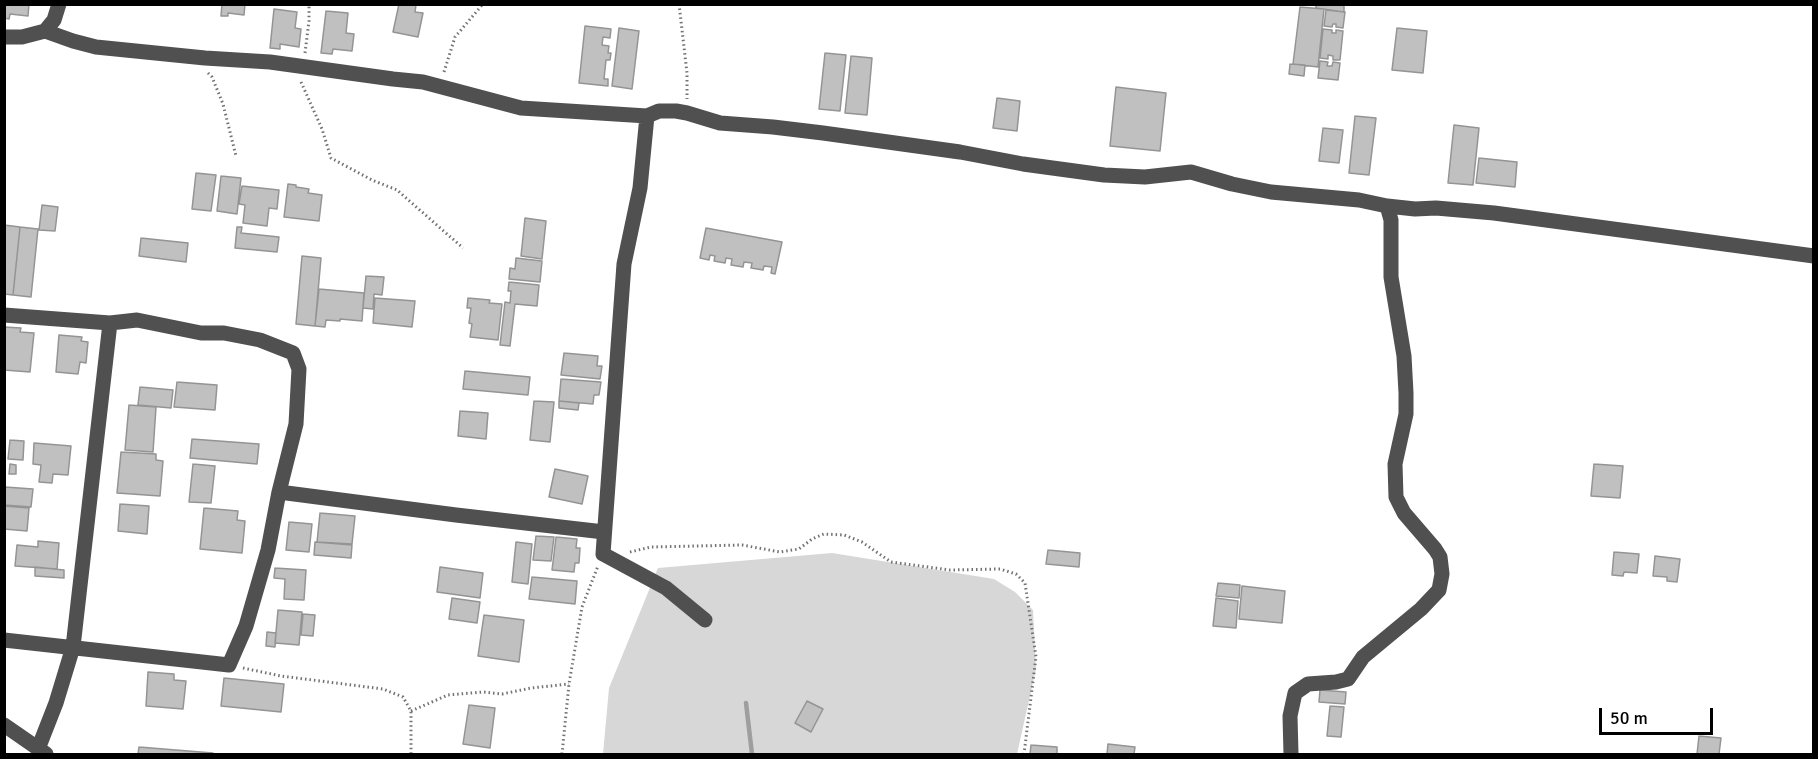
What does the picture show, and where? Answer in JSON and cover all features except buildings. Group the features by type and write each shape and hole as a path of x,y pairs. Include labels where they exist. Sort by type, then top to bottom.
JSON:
{"street":[{"path":"45,31 54,20 59,4"},
{"path":"4,37 22,37 45,31 96,47 270,62 440,85 521,108 647,116 659,111 687,113 720,123 823,133 1104,175 1144,177 1191,172 1232,184 1272,192 1359,200 1415,209 1436,208 1494,213 1814,256"},
{"path":"647,116 640,188 624,264 603,554 666,588 705,620"},
{"path":"1291,754 1290,716 1295,693 1308,684 1348,679 1363,657 1421,609 1439,590 1442,574 1440,557 1404,513 1396,497 1395,464 1406,414 1406,393 1404,356 1391,277 1391,220 1387,206"},
{"path":"4,315 111,322 137,320 201,333 224,333 260,340 293,353 299,369 296,424 279,492 268,550 246,626 229,665 4,640"},
{"path":"4,725 42,752 73,647 111,322"},
{"path":"279,492 604,532"}],"path":[{"path":"309,4 309,21 298,67 331,158 372,180 397,190 463,248"},
{"path":"440,85 455,37 483,4"},
{"path":"679,4 687,74 687,113"},
{"path":"190,56 212,77 223,104 236,156"},
{"path":"562,754 569,684 582,607 603,554 625,553 651,547 691,545 742,545 780,552 799,549 812,539 824,534 844,535 862,542 891,562 950,570 1000,569 1016,574 1025,583 1036,657 1024,754"},
{"path":"229,665 281,676 383,689 403,697 411,711 411,754"},
{"path":"411,711 448,695 484,692 502,694 569,684"}],"shaded area":[{"path":"832,553 994,579 1015,592 1033,610 1036,669 1017,754 603,754 609,688 658,568"}],"waterway":[{"path":"746,703 752,754"}]}
